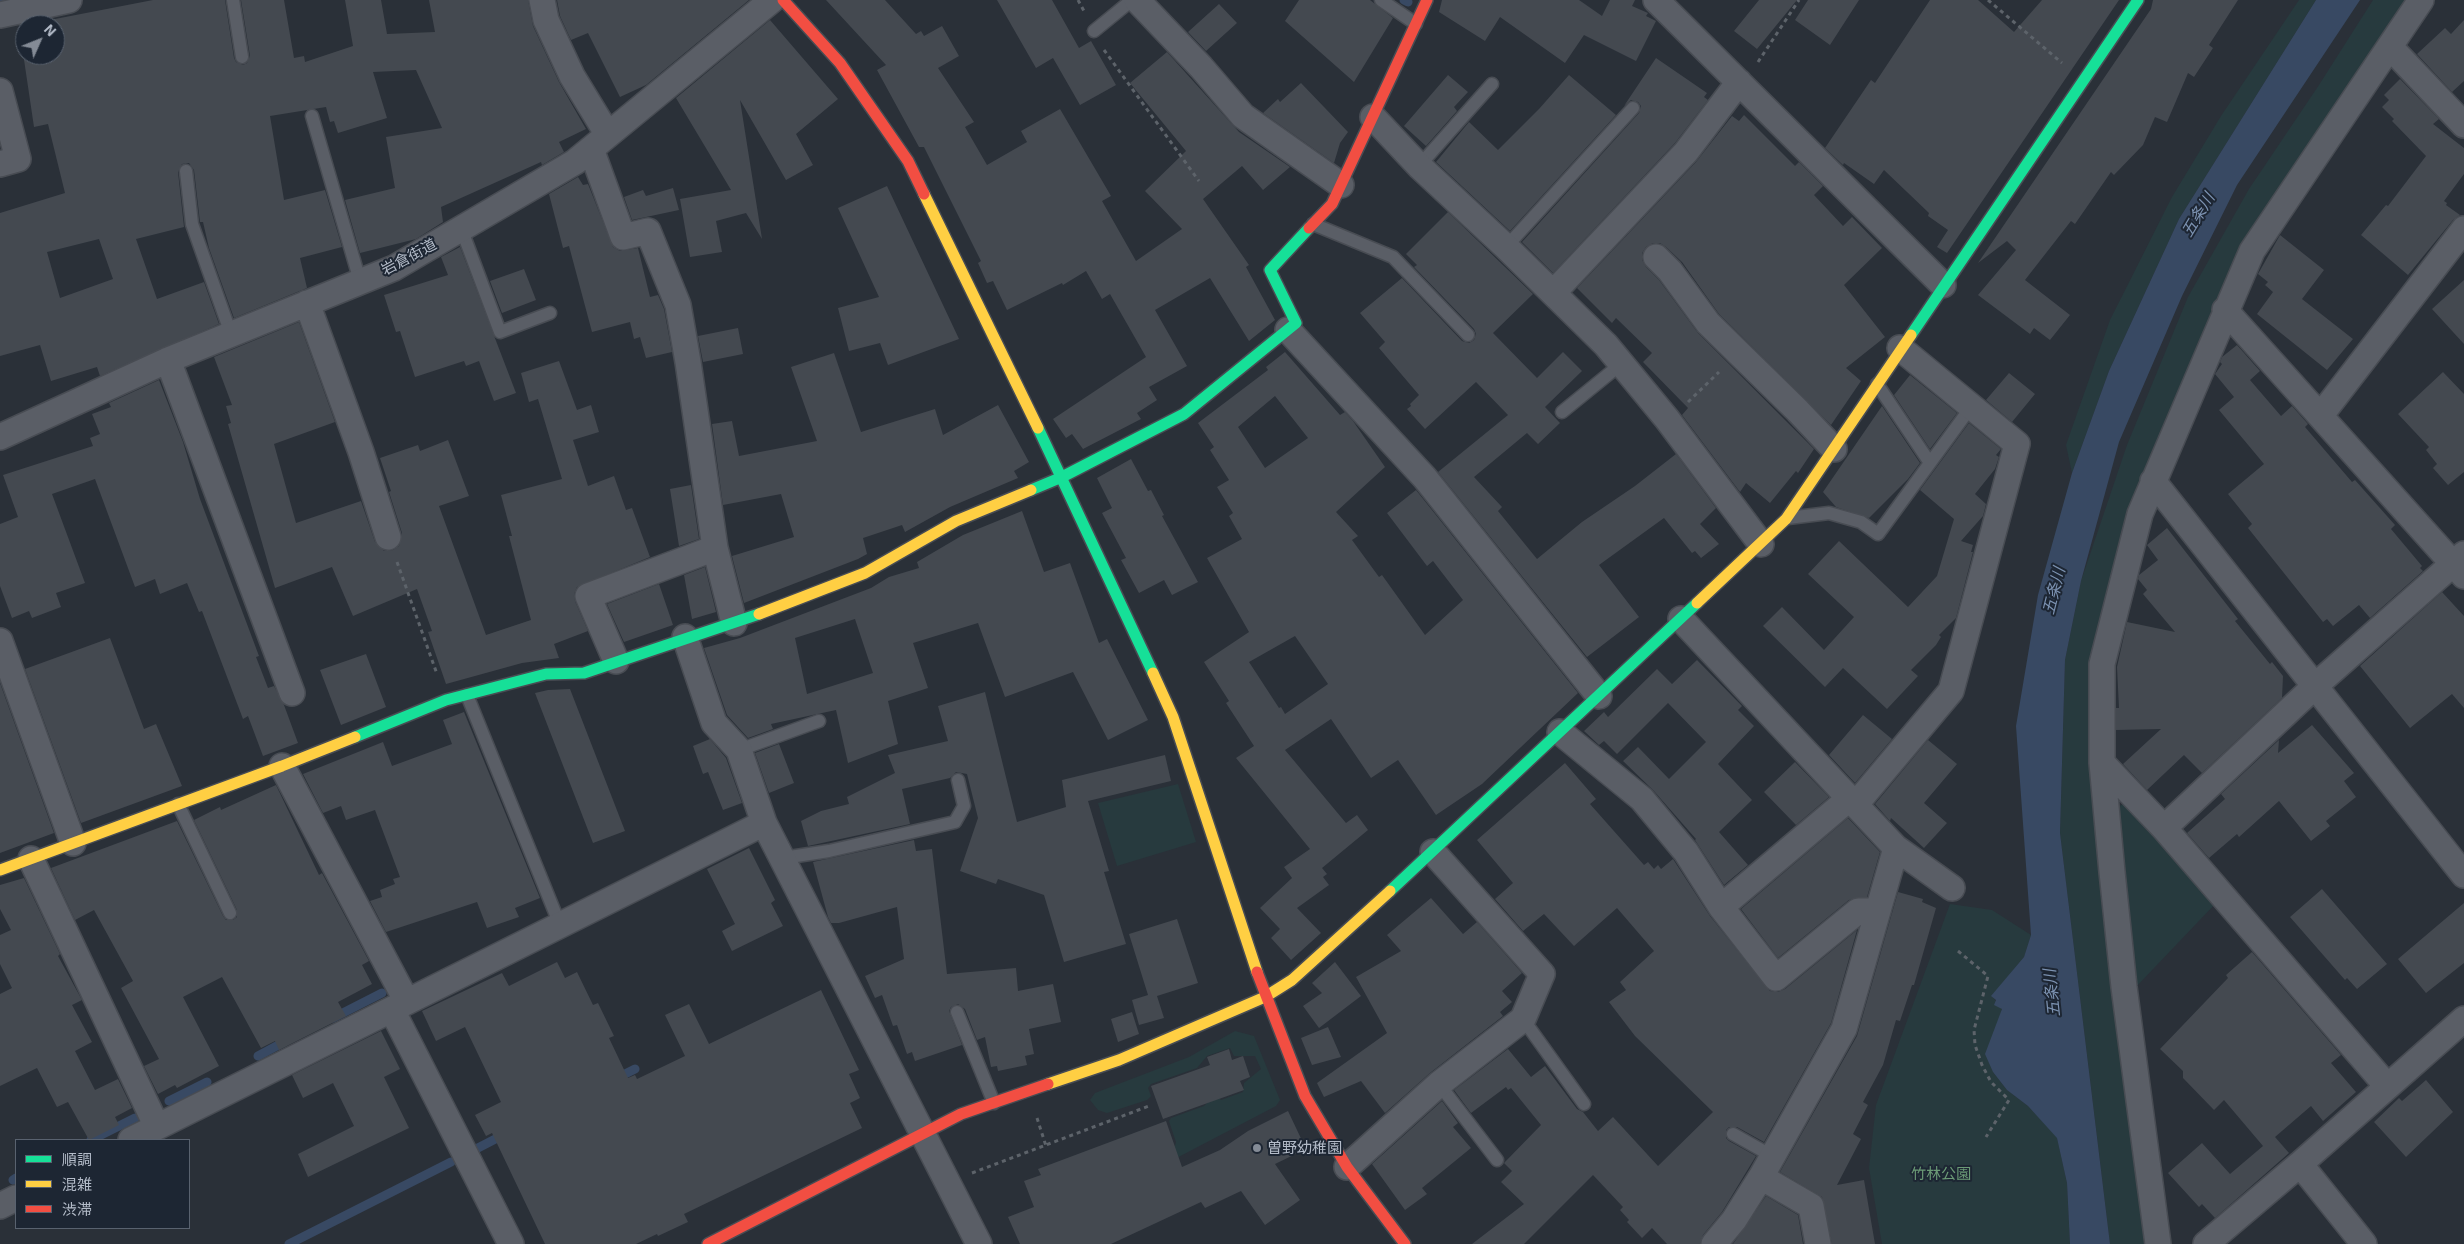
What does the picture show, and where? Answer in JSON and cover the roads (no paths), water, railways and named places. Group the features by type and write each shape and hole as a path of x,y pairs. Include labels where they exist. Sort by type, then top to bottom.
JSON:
{"street":[{"path":"11,9 69,0"},
{"path":"542,0 546,20 572,76 599,142 623,237 648,231 678,305 715,548 734,623"},
{"name":"岩倉街道","path":"0,437 168,360 394,268 575,162 772,0"},
{"path":"783,0 840,63 908,161 1062,477 1173,717 1265,997 1305,1096 1347,1167 1405,1244"},
{"path":"1138,0 1201,67 1243,116 1341,185"},
{"path":"0,870 282,766 446,700 546,674 584,673 685,637 734,623 865,573 956,521 1062,477 1184,414 1296,323 1270,270 1332,204 1427,0"},
{"path":"1656,0 1943,285"},
{"path":"708,1244 962,1114 1119,1060 1265,997 1292,980 1433,852 1786,519 1900,348 2138,0"},
{"path":"2158,1244 2124,987 2102,763 2102,664 2140,514 2225,310 2252,251 2391,48 2421,0"},
{"path":"2391,48 2464,125"},
{"path":"1553,293 1686,152 1740,84"},
{"path":"0,91 18,159 0,164"},
{"path":"1373,117 1419,166 1506,247 1606,345 1668,421 1761,544"},
{"path":"2321,415 2464,229"},
{"path":"1656,257 1670,271 1708,323 1834,449"},
{"path":"307,303 361,452 388,537"},
{"path":"2164,828 2315,686 2460,564 2225,310"},
{"path":"1288,330 1425,478 1599,696"},
{"path":"1721,907 1853,801 1951,691 2018,444 1900,348"},
{"path":"168,360 292,693"},
{"path":"2153,481 2464,875"},
{"path":"616,662 588,596 715,548"},
{"path":"1681,619 1896,848 1952,888"},
{"path":"685,637 714,723 739,750 764,823 979,1244"},
{"path":"0,641 73,843"},
{"path":"1560,732 1642,799 1686,852 1721,907 1776,978 1858,911 1878,911"},
{"path":"2102,763 2164,828 2387,1086"},
{"path":"282,766 399,1006 511,1244"},
{"path":"133,1139 764,823"},
{"path":"1714,1244 1734,1220 1844,1029 1896,848"},
{"path":"1347,1167 1439,1084 1523,1019 1542,974 1433,852"},
{"path":"31,859 157,1127"},
{"path":"2206,1244 2464,1019"},
{"path":"2300,1164 2364,1244"},
{"path":"1766,1166 1811,1206 1818,1244"},
{"path":"0,1206 15,1198"}],"lane":[{"path":"232,0 242,57"},
{"path":"1094,31 1132,0"},
{"path":"1381,0 1416,24"},
{"path":"1419,166 1492,84"},
{"path":"1506,247 1633,108"},
{"path":"312,116 360,281"},
{"path":"186,171 192,224 231,334"},
{"path":"1314,224 1394,258 1468,335"},
{"path":"461,228 500,332 550,313"},
{"path":"1562,412 1621,364"},
{"path":"1876,384 1930,463"},
{"path":"1786,519 1829,514 1861,522 1878,534 1971,407"},
{"path":"467,695 560,925"},
{"path":"739,750 818,721"},
{"path":"783,858 829,851 955,822 964,806 958,780"},
{"path":"178,804 230,913"},
{"path":"957,1012 994,1103"},
{"path":"1523,1019 1584,1104"},
{"path":"1439,1084 1497,1160"},
{"path":"1733,1134 1766,1166"}],"water":[{"name":"五条川","path":"2316,0 2360,0 2237,185 2182,296 2119,442 2081,581 2065,660 2060,833 2110,1244 2070,1244 2067,1183 2057,1138 2028,1106 2007,1090 1993,1072 1985,1054 2002,1009 1994,1005 1996,1000 1991,996 2024,957 2031,935 2016,726 2038,595 2072,473 2109,371 2179,219"}],"waterway":[{"path":"0,1 4,0"},
{"path":"1404,0 1408,2"},
{"path":"333,1018 382,993"},
{"path":"258,1056 284,1042"},
{"path":"617,1078 635,1069"},
{"path":"169,1101 207,1082"},
{"path":"93,1139 135,1118"},
{"path":"476,1149 505,1134"},
{"path":"289,1244 451,1162"}],"place":[{"name":"曽野幼稚園","path":"1257,1148"}],"park label":[{"name":"竹林公園","path":"1941,1174"}]}
